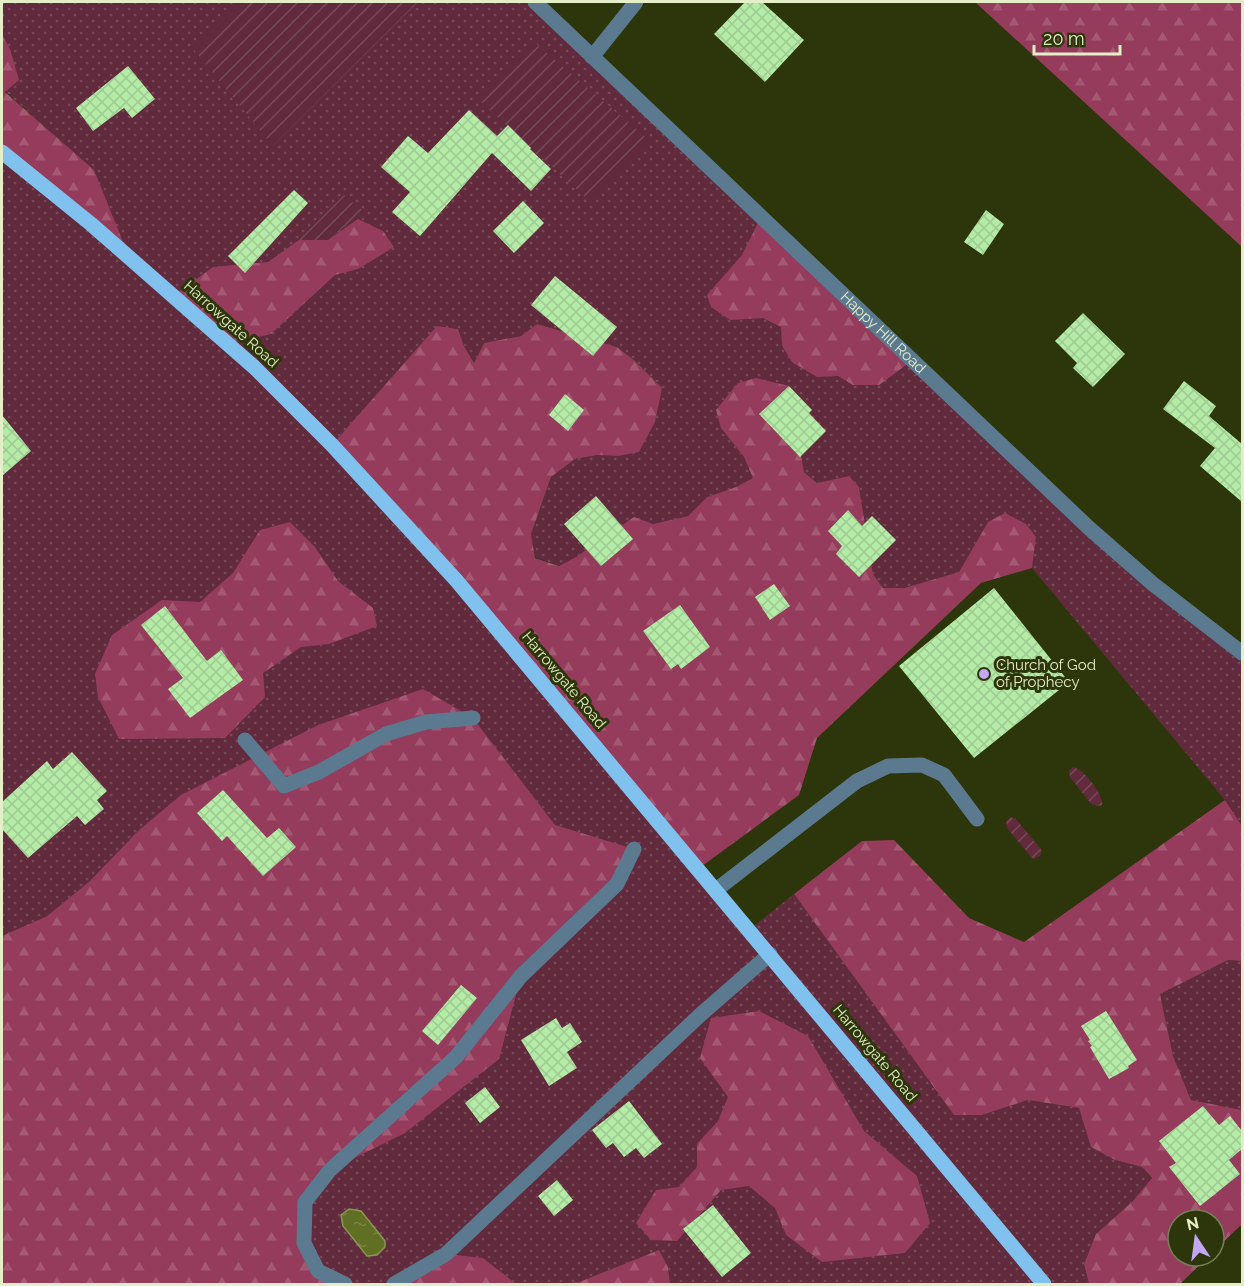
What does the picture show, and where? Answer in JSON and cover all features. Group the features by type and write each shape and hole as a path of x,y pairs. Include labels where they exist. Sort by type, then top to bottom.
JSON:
{"main road":[{"name":"Harrowgate Road","path":"2,152 90,224 254,367 332,445 456,580 1044,1284"}],"street":[{"name":"Happy Hill Road","path":"535,2 1089,528 1153,584 1242,653"},
{"path":"592,57 636,2"},
{"path":"245,740 284,786 319,772 386,734 426,722 472,718"},
{"path":"716,890 857,781 888,766 922,765 944,775 977,819"},
{"path":"345,1284 318,1271 304,1242 305,1202 330,1170 456,1058 520,976 617,884 634,849"},
{"path":"394,1284 446,1254 699,1016 770,954"}],"shaded area":[{"path":"2,2 539,2 1079,519 1242,653 1242,826 1225,800 1032,568 1036,537 988,522 959,572 904,588 883,588 873,574 859,487 849,476 817,483 804,472 789,386 721,428 744,457 753,478 736,487 707,497 688,516 653,524 559,566 535,557 531,534 551,477 575,459 597,455 618,456 662,388 617,347 537,324 521,336 484,343 474,363 464,346 458,329 332,445 749,930 794,894 954,1115 982,1115 1028,1100 1079,1108 1092,1147 1115,1160 1142,1167 1152,1179 1133,1201 1096,1234 1084,1264 1089,1284 670,1284 668,1267 659,1250 579,1282 516,1284 483,1259 394,1284 345,1284 318,1271 90,881 47,916 2,936 2,152 93,170 5,91 10,49 2,34"},
{"path":"242,2 418,2 273,146 194,50"},
{"path":"534,42 650,141 589,201 478,99"},
{"path":"344,195 363,211 328,240 299,240"},
{"path":"1073,767 1082,772 1092,783 1100,795 1102,805 1091,804 1070,777 1069,771"},
{"path":"1010,817 1016,819 1040,848 1042,851 1040,856 1034,859 1031,857 1007,828 1006,822"},
{"path":"1228,960 1242,961 1242,1110 1191,1100 1173,1056 1160,994"}],"green space":[{"path":"975,2 1242,2 1242,247"},
{"path":"2,34 10,49 19,80 5,92 94,170 130,259 2,152"},
{"path":"761,217 913,360 879,385 853,385 838,376 817,377 792,362 782,345 781,327 763,318 730,320 711,307 707,295 742,255"},
{"path":"358,219 383,231 394,247 358,269 335,275 271,334 228,344 173,296 213,267 268,262 299,240 328,240"},
{"path":"537,324 617,347 662,388 655,422 639,452 575,459 551,477 531,534 535,558 559,566 634,517 653,524 688,516 707,497 736,487 753,478 744,457 721,428 716,410 738,383 756,378 789,386 804,472 817,483 849,476 859,487 873,574 883,588 904,588 959,572 988,522 1005,513 1026,524 1036,537 1032,568 981,583 817,738 799,795 698,869 332,445 437,326 458,329 464,346 474,363 484,343 521,336"},
{"path":"290,522 315,547 338,581 373,608 377,626 329,644 301,647 263,673 265,697 225,738 119,739 98,697 95,674 112,635 162,600 200,602 233,573 260,530"},
{"path":"423,689 473,718 555,825 634,849 617,884 521,976 499,1059 405,1133 330,1170 305,1202 304,1243 318,1271 345,1284 2,1284 2,936 47,916 90,881 138,831 181,795 318,725"},
{"path":"1225,800 1242,826 1242,961 1228,960 1160,994 1173,1056 1191,1100 1242,1110 1242,1224 1226,1239 1226,1208 1166,1208 1166,1268 1197,1268 1180,1284 1089,1284 1084,1264 1096,1234 1133,1201 1152,1178 1142,1167 1115,1160 1091,1147 1079,1108 1028,1100 982,1115 954,1115 794,894 862,841 894,840 969,918 1024,942"},
{"path":"759,1011 808,1036 864,1131 917,1176 930,1223 905,1253 822,1262 786,1235 775,1208 749,1186 721,1190 677,1241 651,1240 636,1223 656,1190 679,1187 697,1167 697,1144 718,1121 728,1097 700,1058 711,1018"},
{"path":"659,1250 668,1267 670,1284 551,1284 579,1282"},
{"path":"446,1254 483,1258 516,1284 394,1284"}],"water":[{"path":"349,1209 361,1211 385,1241 385,1247 377,1255 367,1256 343,1226 341,1215"}],"building":[{"path":"745,2 762,2 804,40 765,82 714,34"},
{"path":"128,66 155,99 132,118 124,108 93,131 76,108"},
{"path":"469,110 497,136 508,125 551,169 531,191 492,153 420,236 392,212 410,192 381,167 408,136 428,153"},
{"path":"294,190 308,203 245,273 228,256"},
{"path":"523,201 544,223 514,253 493,231"},
{"path":"986,210 1004,224 983,255 964,242"},
{"path":"555,276 617,327 593,356 531,305"},
{"path":"1083,313 1125,354 1093,387 1073,368 1077,363 1055,341"},
{"path":"1184,381 1216,406 1209,416 1242,444 1242,502 1200,466 1215,448 1163,409"},
{"path":"789,386 812,410 809,413 826,431 800,457 759,414"},
{"path":"565,394 584,410 568,431 549,415"},
{"path":"2,415 31,451 2,476"},
{"path":"596,496 633,539 601,566 564,524"},
{"path":"848,510 862,526 872,516 896,540 859,577 836,554 842,546 828,531"},
{"path":"774,584 790,606 770,620 755,597"},
{"name":"Church of God of Prophecy","path":"994,588 1069,682 974,758 899,666"},
{"path":"680,605 710,647 681,669 678,664 671,669 643,631"},
{"path":"165,606 207,661 221,650 243,680 190,718 168,689 183,678 141,625"},
{"path":"72,752 107,791 97,800 104,809 85,825 77,816 28,858 2,829 2,802 47,761 53,769"},
{"path":"223,790 267,838 279,828 296,847 263,876 227,836 222,841 197,813"},
{"path":"461,985 477,998 438,1045 422,1031"},
{"path":"1106,1011 1137,1060 1128,1066 1129,1068 1109,1079 1090,1047 1092,1046 1088,1041 1090,1040 1081,1026"},
{"path":"556,1018 562,1028 570,1023 582,1042 567,1052 577,1068 549,1086 521,1040"},
{"path":"485,1087 500,1107 480,1123 465,1103"},
{"path":"629,1101 662,1144 644,1158 636,1148 624,1157 613,1143 606,1148 592,1130"},
{"path":"1203,1106 1219,1125 1230,1116 1242,1131 1242,1149 1229,1160 1240,1174 1200,1206 1169,1167 1176,1163 1159,1141"},
{"path":"557,1180 573,1200 554,1216 538,1196"},
{"path":"713,1205 751,1253 722,1277 683,1229"}],"place":[{"name":"Church of God of Prophecy","path":"984,674"}]}
